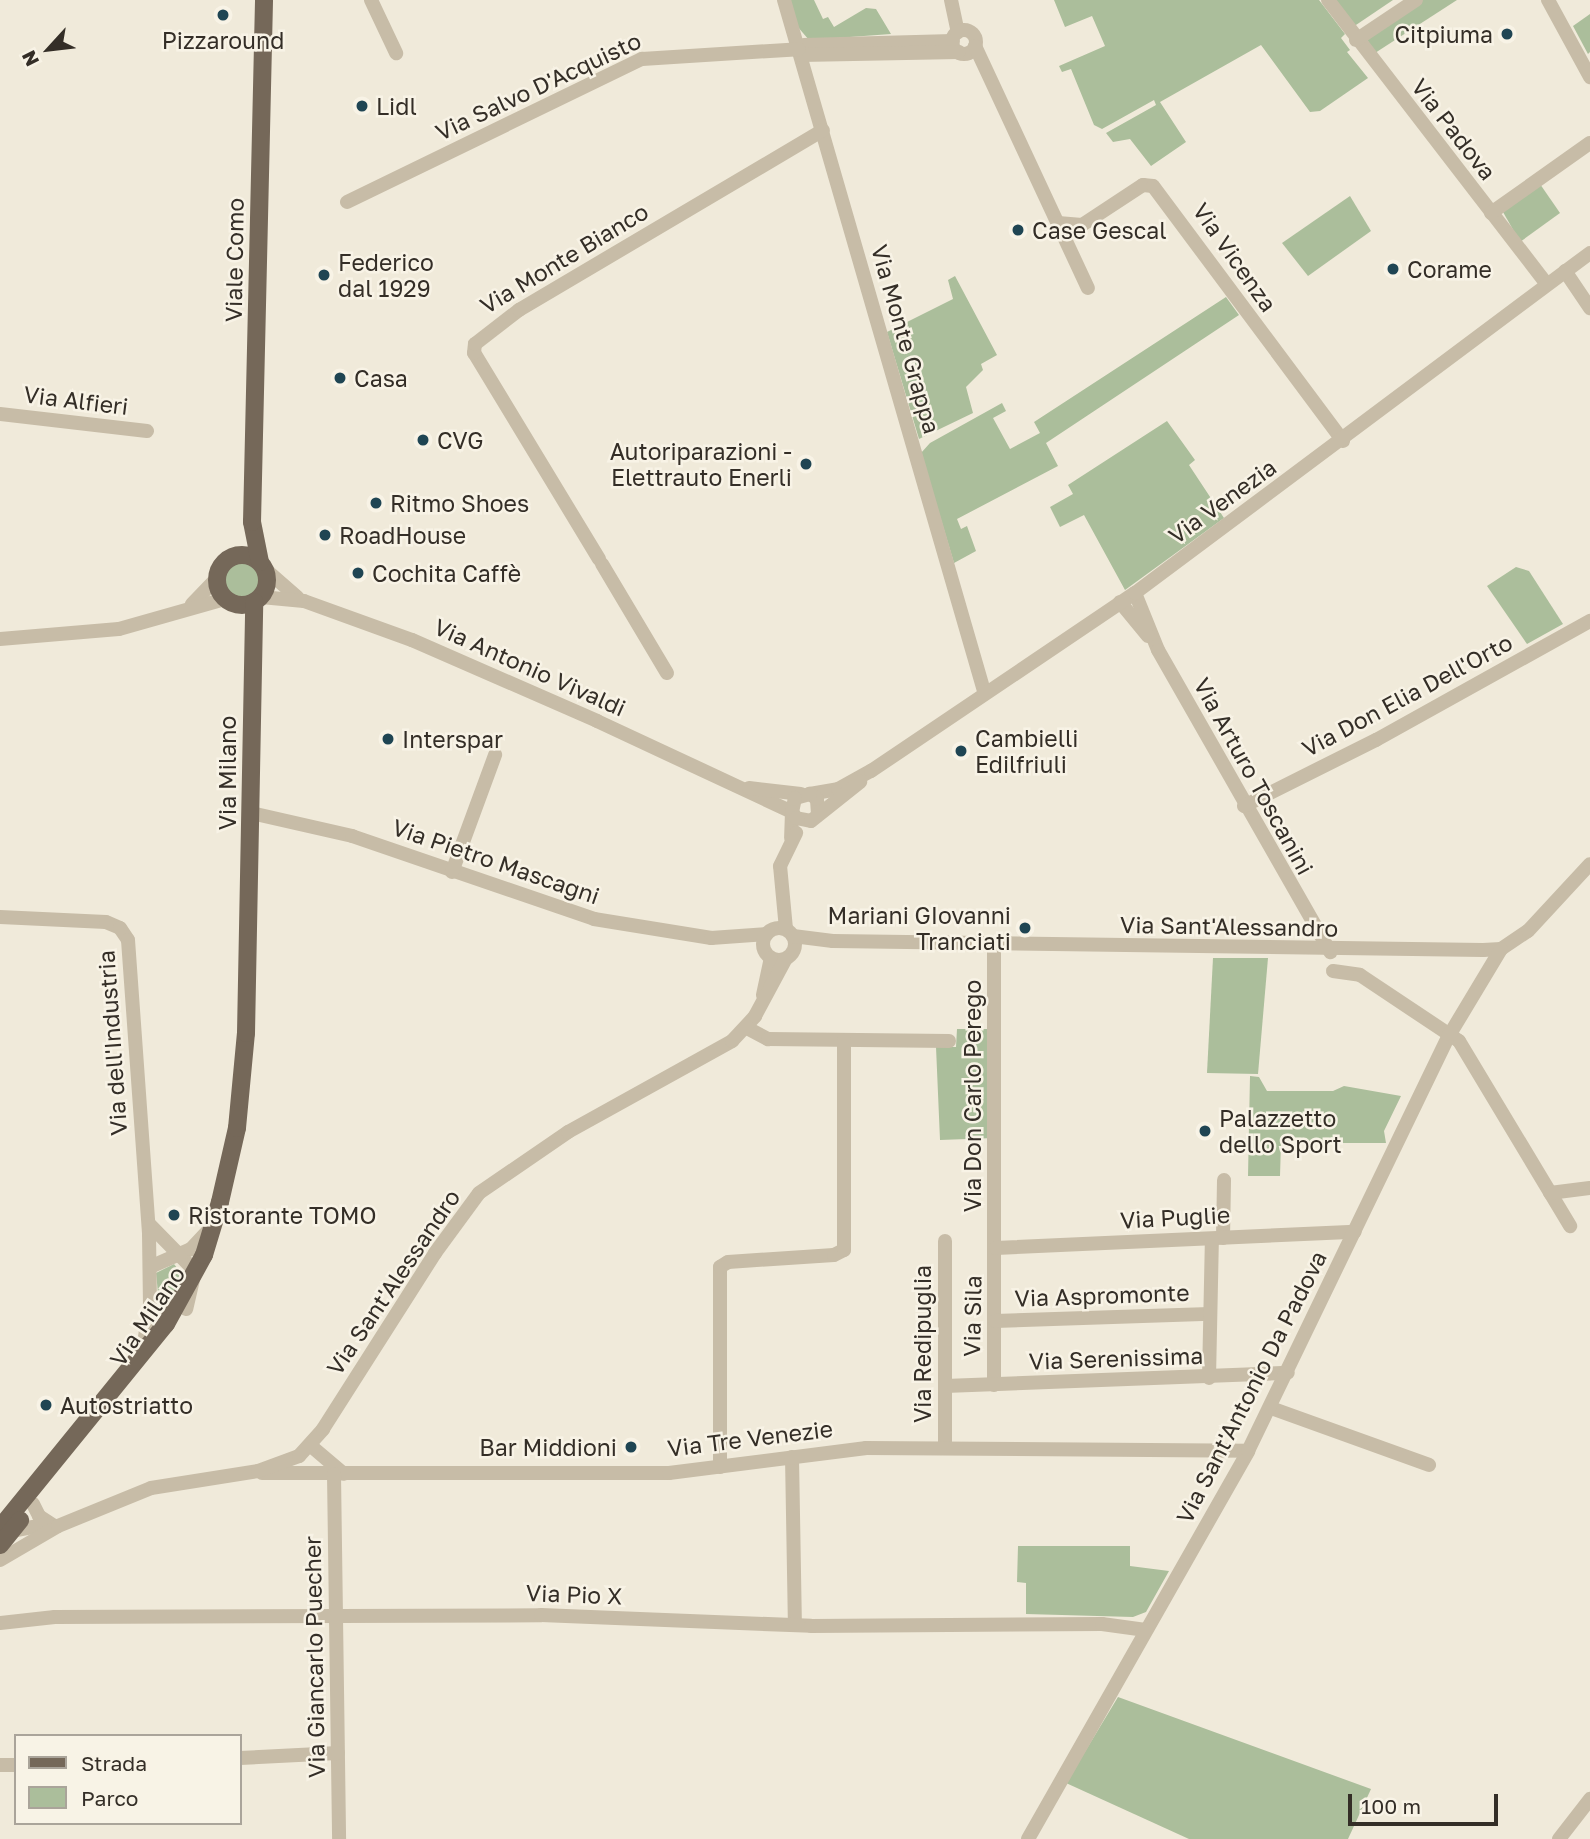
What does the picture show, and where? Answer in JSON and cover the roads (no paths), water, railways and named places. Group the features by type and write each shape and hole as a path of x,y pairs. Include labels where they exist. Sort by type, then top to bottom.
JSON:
{"main road":[{"name":"Viale Como","path":"262,565 252,522 264,0"},
{"path":"251,640 225,599 217,578 252,522"},
{"path":"225,599 234,604 258,600 266,588 262,565 251,556 231,557"},
{"name":"Via Milano","path":"3,1535 33,1504 176,1318 217,1250 238,1181 248,1109 246,1033 251,813 251,640 258,600"},
{"name":"Via Milano","path":"3,1535 142,1352 176,1318 215,1220 236,1137 246,1033"}],"street":[{"path":"371,0 396,52"},
{"name":"Via Monte Grappa","path":"784,0 984,691"},
{"path":"951,0 962,45 985,70 1088,288"},
{"name":"Via Padova","path":"1328,0 1356,40 1547,284"},
{"path":"1356,40 1416,0"},
{"path":"1548,0 1590,77"},
{"name":"Via Salvo D'Acquisto","path":"347,202 642,59 659,54 962,45"},
{"name":"Via Monte Bianco","path":"667,673 474,353 475,344 519,310 823,130"},
{"path":"1491,213 1590,143"},
{"name":"Via Vicenza","path":"1058,223 1082,225 1143,185 1153,186 1343,441"},
{"name":"Via Venezia","path":"805,794 838,789 871,771 984,691 1135,593 1343,441 1590,253"},
{"path":"1565,271 1590,308"},
{"name":"Via Alfieri","path":"0,414 148,431"},
{"path":"262,565 304,601"},
{"path":"191,605 217,578"},
{"path":"1135,593 1158,650"},
{"path":"0,639 119,629 191,605 225,599"},
{"path":"258,600 304,601"},
{"name":"Via Antonio Vivaldi","path":"304,601 412,640 792,812 796,818 814,818"},
{"path":"1120,602 1158,650"},
{"name":"Via Don Elia Dell'Orto","path":"1244,806 1364,747 1590,621"},
{"name":"Via Arturo Toscanini","path":"1158,650 1310,924 1330,952"},
{"path":"452,872 495,755"},
{"name":"Via Venezia","path":"791,838 814,818 847,796 871,771"},
{"path":"733,786 805,794 820,806 814,818"},
{"path":"778,955 780,866 791,838 792,812 805,794"},
{"name":"Via Pietro Mascagni","path":"251,813 352,835 452,872 594,919 728,939 778,955"},
{"path":"1501,949 1541,920 1590,864"},
{"name":"Via dell'Industria","path":"0,917 100,921 124,932 131,957 149,1223"},
{"name":"Via Arturo Toscanini","path":"1310,924 1311,951"},
{"path":"778,955 780,932"},
{"name":"Via Pietro Mascagni","path":"728,939 780,932"},
{"name":"Via Sant'Alessandro","path":"780,932 833,941 1330,952 1501,949"},
{"name":"Via Sant'Alessandro","path":"308,1448 439,1246 479,1193 555,1140 722,1047 751,1022 778,955 833,941"},
{"name":"Via Don Carlo Perego","path":"993,944 996,1248"},
{"name":"Via Sant'Antonio Da Padova","path":"1028,1839 1248,1451 1450,1034 1501,949"},
{"path":"1333,971 1360,975 1450,1034 1464,1047 1570,1226"},
{"path":"751,1022 765,1038 949,1041"},
{"path":"720,1467 720,1267 728,1262 836,1255 845,1247 844,1040"},
{"path":"1209,1378 1210,1314 1224,1180"},
{"path":"1550,1193 1590,1188"},
{"path":"150,1267 198,1244 215,1220"},
{"path":"149,1223 195,1272 176,1318 150,1304"},
{"path":"142,1352 150,1304 149,1223"},
{"name":"Via Puglie","path":"996,1248 1355,1232"},
{"name":"Via Redipuglia","path":"945,1241 945,1447"},
{"name":"Via Sila","path":"993,1385 996,1248"},
{"name":"Via Aspromonte","path":"995,1321 1210,1314"},
{"name":"Via Serenissima","path":"945,1385 1209,1378 1288,1373"},
{"path":"1270,1408 1429,1465"},
{"path":"3,1535 54,1525 167,1483 258,1471 288,1462 308,1448"},
{"path":"308,1448 339,1474"},
{"path":"308,1448 305,1464 316,1475"},
{"name":"Via Tre Venezie","path":"258,1471 316,1475 669,1473 854,1448 1248,1451"},
{"path":"792,1457 795,1625"},
{"name":"Via Giancarlo Puecher","path":"339,1474 336,1616 339,1839"},
{"path":"33,1504 54,1525"},
{"path":"0,1560 54,1525"},
{"name":"Via Pio X","path":"0,1623 55,1617 541,1615 795,1625 1102,1624 1146,1630"},
{"path":"242,1758 338,1753"},
{"path":"1559,1839 1590,1799"}],"place":[{"name":"Pizzaround","path":"223,15"},
{"name":"Citpiuma","path":"1507,34"},
{"name":"Lidl","path":"362,106"},
{"name":"Case Gescal","path":"1018,230"},
{"name":"Corame","path":"1393,269"},
{"name":"Federico dal 1929","path":"324,275"},
{"name":"Casa","path":"340,378"},
{"name":"CVG","path":"423,440"},
{"name":"Autoriparazioni - Elettrauto Enerli","path":"806,464"},
{"name":"Ritmo Shoes","path":"376,503"},
{"name":"RoadHouse","path":"325,535"},
{"name":"Cochita Caffè","path":"358,573"},
{"name":"Interspar","path":"388,739"},
{"name":"Cambielli Edilfriuli","path":"961,751"},
{"name":"Mariani GIovanni Tranciati","path":"1025,928"},
{"name":"Palazzetto dello Sport","path":"1205,1131"},
{"name":"Ristorante TOMO","path":"174,1215"},
{"name":"Autostriatto","path":"46,1405"},
{"name":"Bar Middioni","path":"631,1447"}]}
